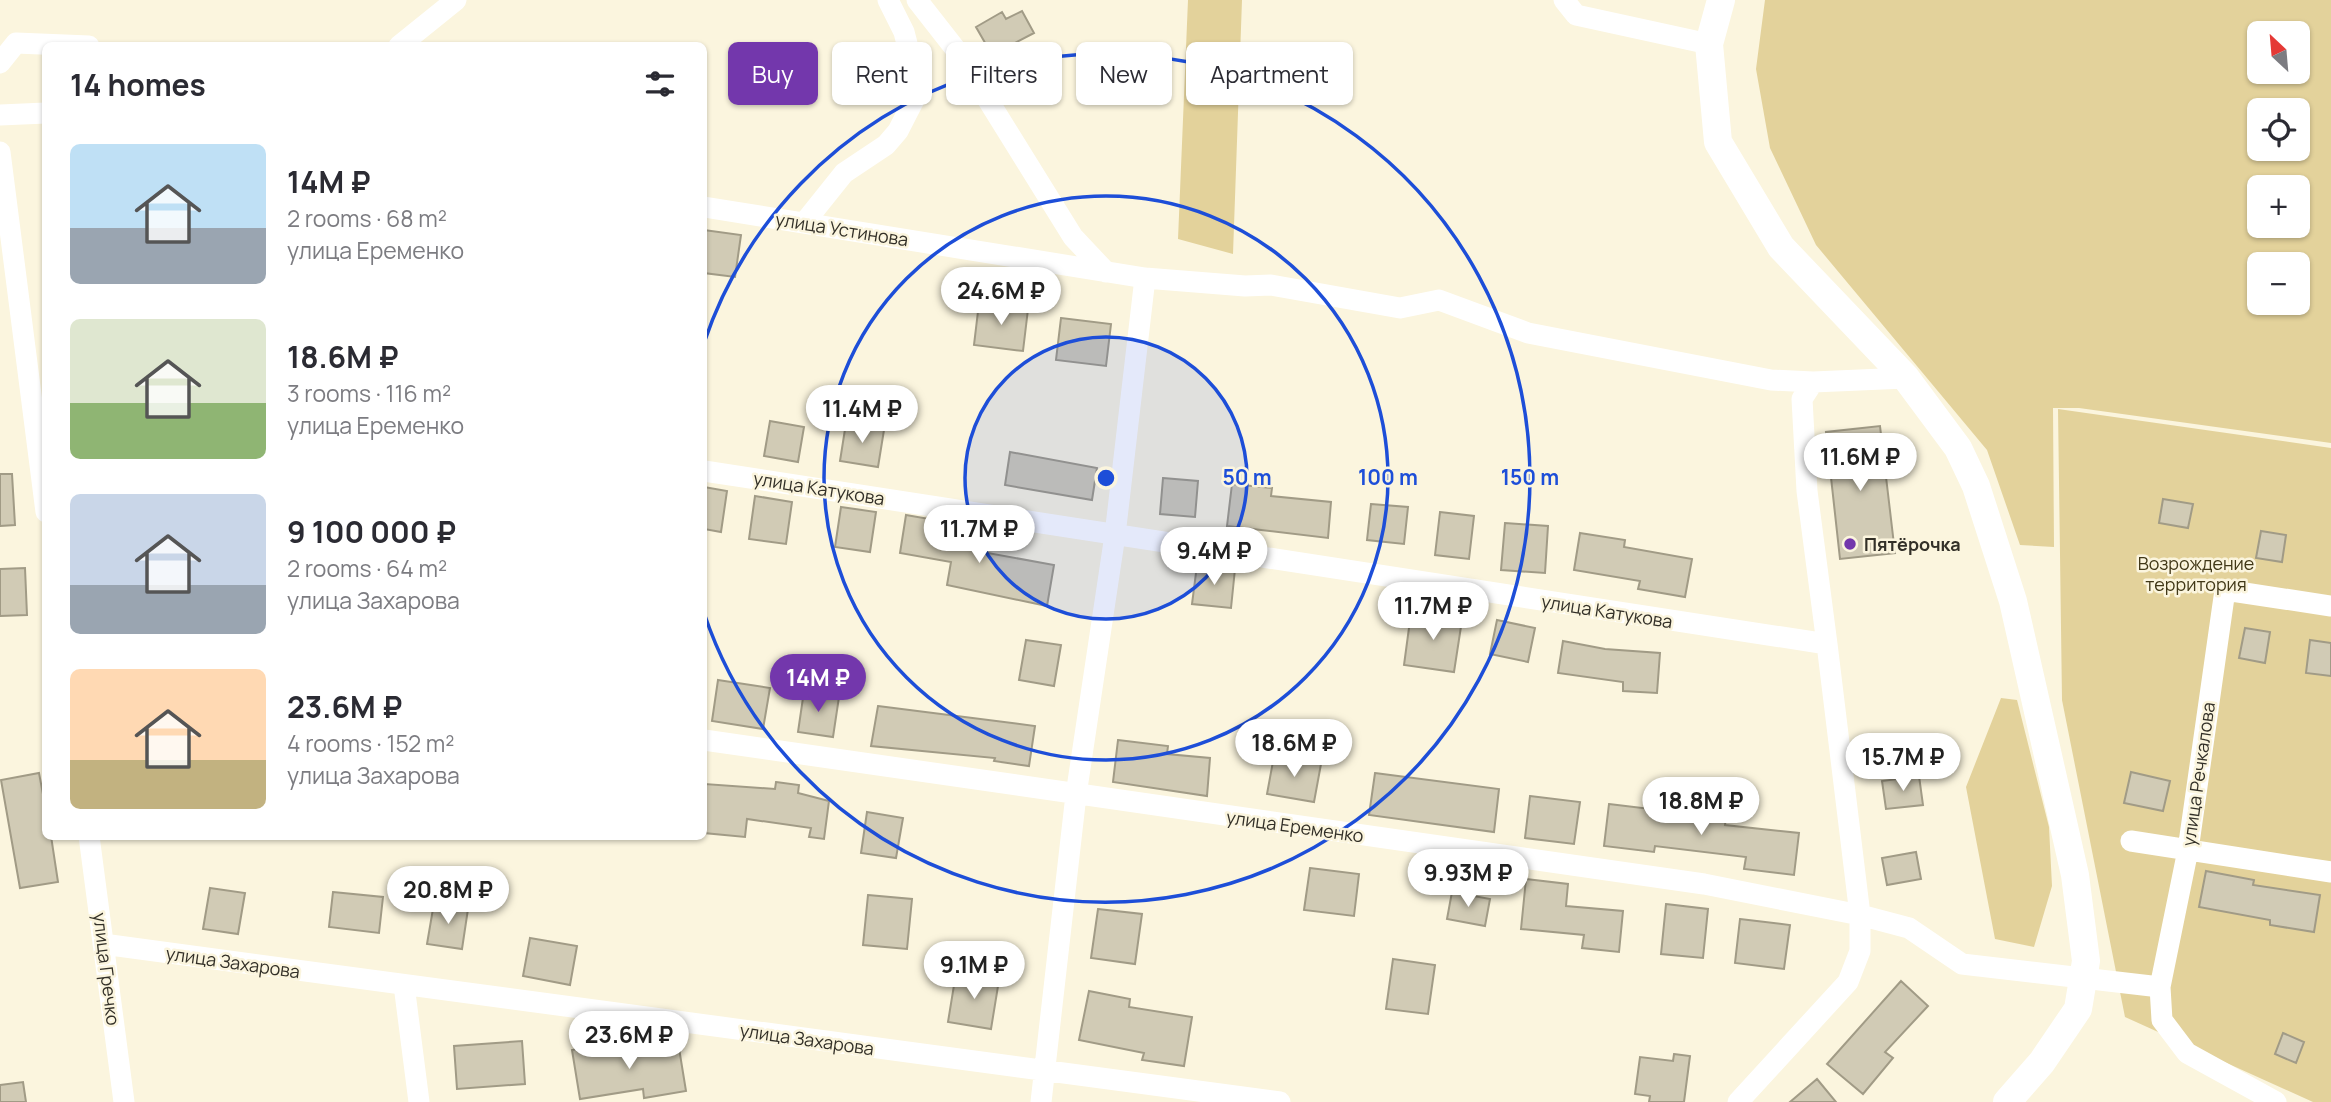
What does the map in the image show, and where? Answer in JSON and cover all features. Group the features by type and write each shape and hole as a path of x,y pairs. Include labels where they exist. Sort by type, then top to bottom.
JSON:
{"main road":[{"path":"1721,0 1709,44 1718,142 1781,247 1906,378 1958,448 1976,486 2013,601 2075,875 2086,961 2078,1009 2064,1032 2007,1102"}],"street":[{"path":"404,42 456,0"},
{"path":"804,223 844,173 886,145 898,131 919,90 904,32 888,0"},
{"path":"917,0 960,55 1073,237 1106,272"},
{"path":"1564,0 1576,15 1709,44"},
{"path":"0,62 16,43 42,44"},
{"path":"0,115 42,113"},
{"path":"0,152 37,397 42,461"},
{"name":"улица Устинова","path":"707,207 1145,278 1245,286 1272,285 1399,308 1439,300 1528,333 1771,380 1813,382 1906,378"},
{"path":"1041,1102 1076,795 1115,535 1145,278"},
{"path":"1738,1102 1848,982 1860,951 1860,915 1805,465 1802,399 1813,382"},
{"name":"улица Катукова","path":"707,471 1827,644"},
{"name":"улица Речкалова","path":"2276,1102 2187,1053 2162,1020 2160,986 2188,850 2225,590 2331,606"},
{"name":"улица Еременко","path":"707,740 1704,884 1860,915 1909,929 1962,964 2083,976"},
{"name":"улица Гречко","path":"90,840 124,1102"},
{"path":"2131,841 2331,872"},
{"name":"улица Захарова","path":"103,944 1280,1102"},
{"path":"2083,976 2160,986"},
{"path":"404,985 419,1102"},
{"path":"1159,1102 1190,1090"}],"green space":[{"path":"1188,0 1242,0 1241,42 1186,42"},
{"path":"1765,0 2331,0 2331,443 2079,408 2053,408 2054,547 2020,545 1987,450 1816,245 1770,148 1756,69"},
{"path":"1186,48 1186,105 1238,105 1233,254 1178,239"},
{"name":"Возрождение территория","path":"2058,409 2331,448 2331,1102 2313,1102 2125,1017 2062,700"},
{"path":"2001,698 2017,700 2049,827 2052,886 2034,947 1995,939 1966,787"}],"building":[{"path":"1022,11 1034,33 1017,42 985,42 976,27 1002,12 1006,19"},
{"path":"707,230 741,235 735,277 707,273"},
{"path":"979,303 1028,309 1023,351 974,345"},
{"path":"1061,318 1111,324 1106,366 1056,360"},
{"path":"770,421 804,427 798,462 764,456"},
{"path":"846,423 884,430 878,467 840,461"},
{"path":"1880,426 1895,553 1840,559 1826,432"},
{"path":"1010,452 1097,468 1092,500 1005,485"},
{"path":"0,474 12,474 15,525 0,526"},
{"path":"1163,478 1198,481 1195,517 1160,514"},
{"path":"1232,484 1272,488 1271,496 1331,502 1328,538 1227,526"},
{"path":"707,488 727,491 721,532 707,530"},
{"path":"755,496 792,502 786,544 749,539"},
{"path":"2163,499 2193,504 2188,528 2159,523"},
{"path":"1371,504 1408,507 1404,544 1367,540"},
{"path":"841,507 876,512 870,552 835,547"},
{"path":"1440,512 1474,516 1469,559 1435,555"},
{"path":"906,515 941,521 938,544 1054,565 1047,606 947,585 951,562 900,553"},
{"path":"1505,523 1548,526 1545,573 1501,570"},
{"path":"2261,531 2286,535 2282,562 2256,558"},
{"path":"1580,533 1625,540 1624,547 1692,559 1685,597 1638,589 1640,581 1574,570"},
{"path":"1197,565 1235,569 1231,608 1192,604"},
{"path":"25,568 27,615 0,616 0,569"},
{"path":"1411,613 1462,620 1454,672 1404,665"},
{"path":"1497,620 1535,628 1528,662 1490,654"},
{"path":"2245,628 2270,632 2265,663 2239,658"},
{"path":"1026,640 1061,645 1054,686 1019,680"},
{"path":"2310,640 2331,643 2331,676 2306,673"},
{"path":"1563,641 1605,649 1660,653 1657,693 1623,691 1623,682 1558,673"},
{"path":"718,680 770,688 763,729 712,721"},
{"path":"804,691 839,697 833,737 798,732"},
{"path":"878,706 1035,726 1029,766 994,761 995,758 871,746"},
{"path":"1118,740 1168,746 1167,754 1210,758 1207,796 1113,782"},
{"path":"1274,756 1321,764 1314,802 1267,794"},
{"path":"2131,772 2170,781 2163,811 2124,803"},
{"path":"39,773 42,789 42,840 52,840 58,882 20,888 1,780"},
{"path":"1375,773 1499,789 1494,832 1369,815"},
{"path":"1919,776 1923,805 1886,809 1882,781"},
{"path":"776,782 799,785 798,793 829,801 824,839 809,837 811,828 747,819 745,837 707,833 707,784 775,789"},
{"path":"1530,796 1580,802 1574,844 1525,838"},
{"path":"1609,804 1726,818 1725,825 1799,833 1794,875 1744,869 1746,857 1655,846 1654,852 1604,846"},
{"path":"867,812 903,818 896,858 861,853"},
{"path":"1916,852 1921,879 1887,885 1882,858"},
{"path":"1310,868 1359,874 1354,916 1304,910"},
{"path":"2206,871 2254,880 2253,885 2320,895 2314,932 2270,925 2270,920 2199,907"},
{"path":"1526,879 1568,884 1566,906 1623,911 1619,952 1582,948 1584,935 1521,929"},
{"path":"210,888 245,893 238,934 203,929"},
{"path":"333,892 383,897 379,933 329,927"},
{"path":"1452,892 1490,899 1485,926 1447,919"},
{"path":"868,895 912,899 907,949 863,945"},
{"path":"434,903 468,909 462,949 427,944"},
{"path":"1666,904 1708,909 1703,958 1661,954"},
{"path":"1098,909 1142,914 1135,964 1091,958"},
{"path":"1740,919 1790,925 1784,969 1735,963"},
{"path":"530,938 577,946 570,985 523,976"},
{"path":"1393,959 1435,965 1428,1014 1386,1009"},
{"path":"956,973 999,980 991,1029 948,1022"},
{"path":"1901,981 1928,1006 1885,1052 1893,1058 1863,1094 1827,1064"},
{"path":"1089,991 1130,999 1129,1007 1192,1017 1184,1066 1142,1060 1144,1053 1079,1040"},
{"path":"2283,1033 2304,1042 2296,1063 2275,1054"},
{"path":"522,1041 525,1084 457,1089 454,1046"},
{"path":"678,1042 686,1091 644,1098 643,1089 580,1099 572,1050 614,1043 616,1052"},
{"path":"1674,1054 1690,1056 1684,1102 1649,1102 1650,1096 1635,1094 1640,1057 1673,1061"},
{"path":"1817,1079 1836,1102 1790,1102"},
{"path":"23,1082 26,1102 0,1102 0,1085"}],"place":[{"name":"Пятёрочка","path":"1850,544"}]}
